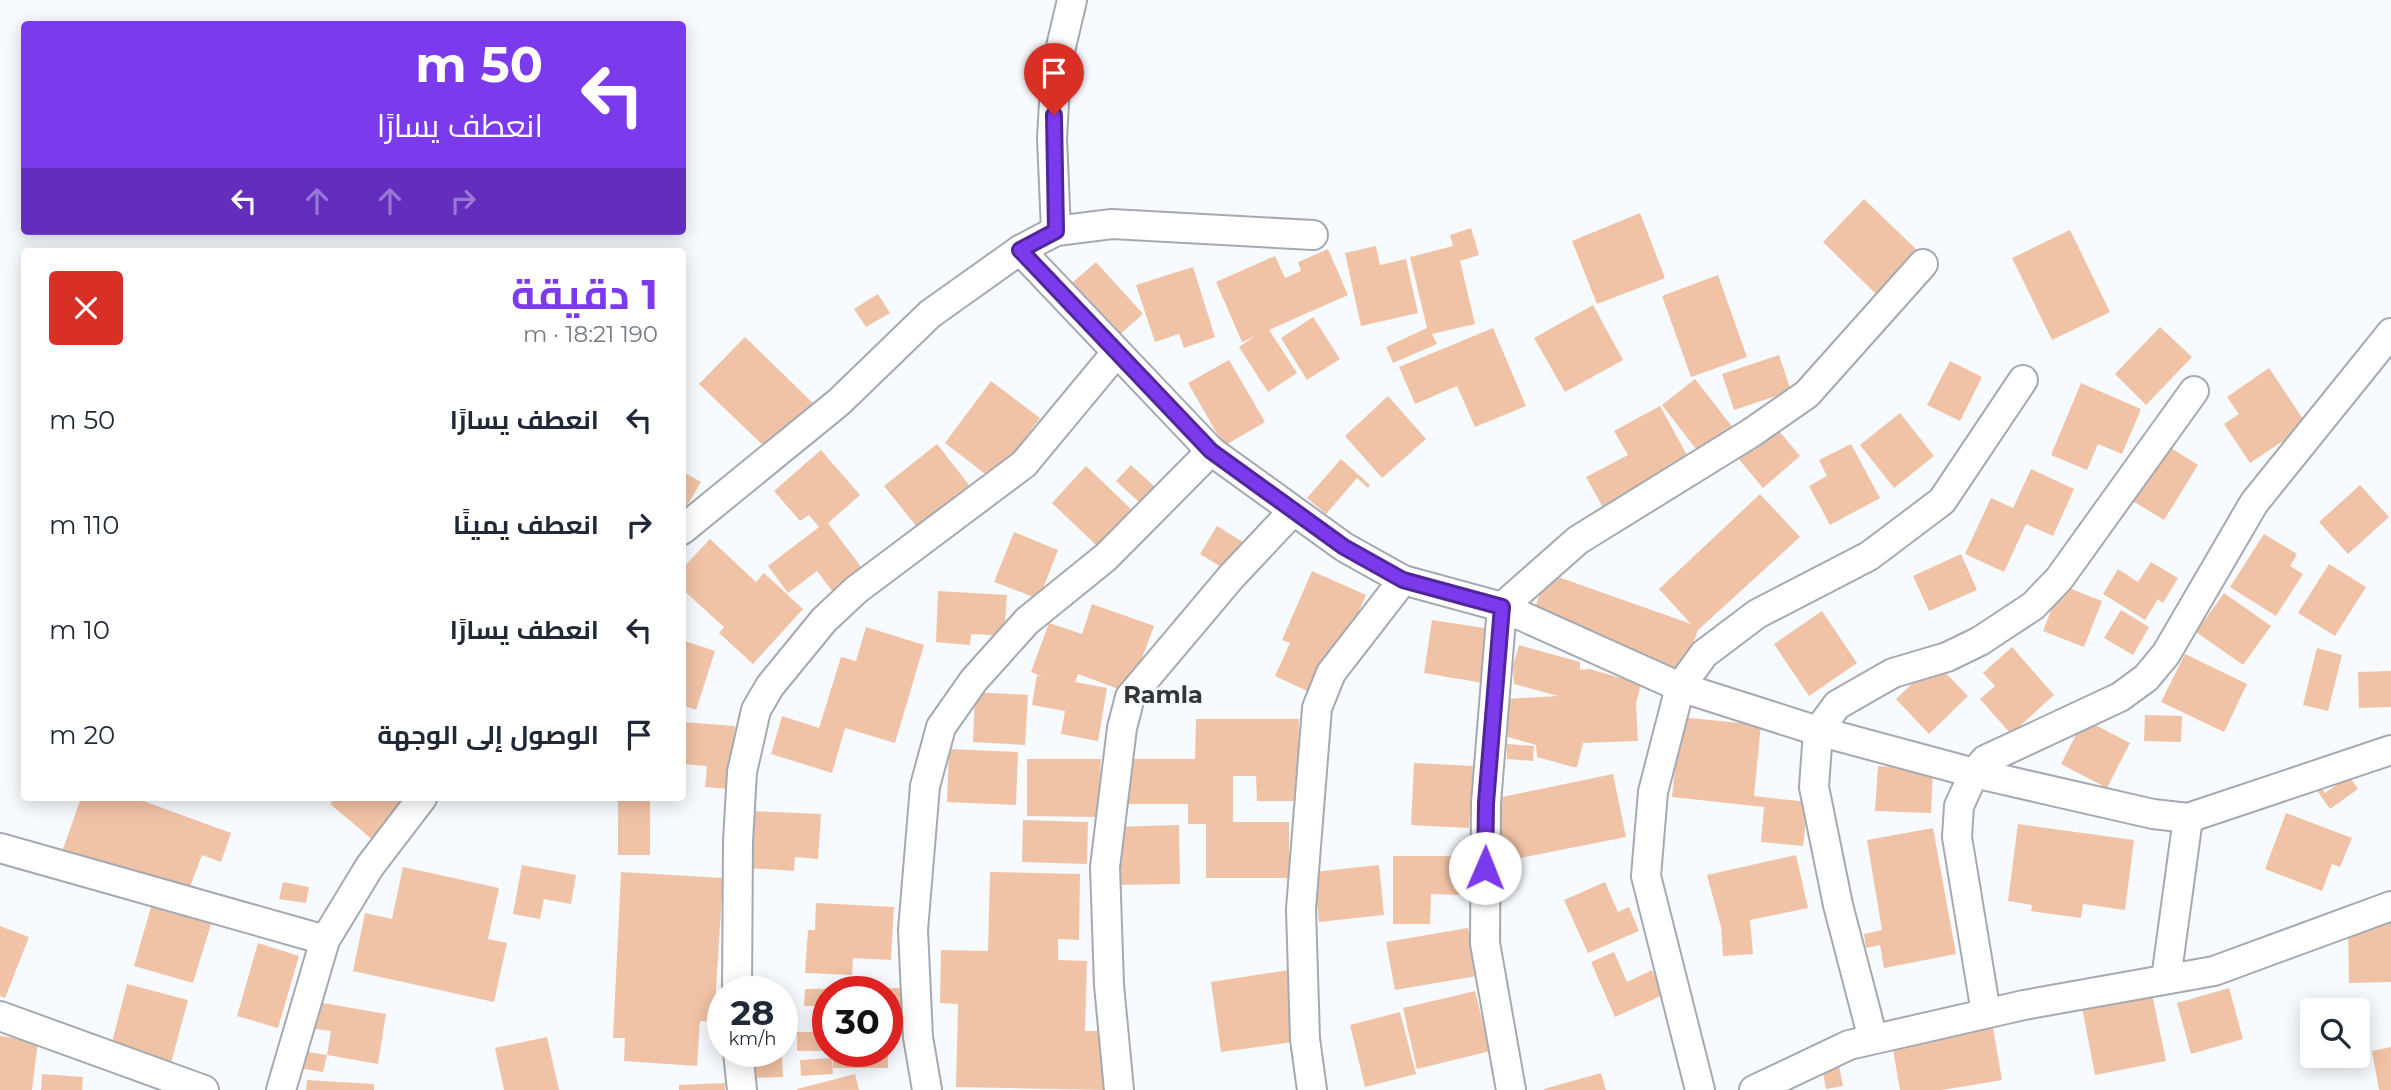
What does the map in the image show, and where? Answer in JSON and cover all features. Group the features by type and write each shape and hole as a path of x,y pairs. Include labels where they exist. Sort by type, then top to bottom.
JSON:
{"street":[{"path":"1056,231 1052,138 1056,68 1072,0"},
{"path":"686,527 839,402 930,314 1020,250 1056,231 1112,224 1313,235"},
{"path":"1020,250 1211,451 1344,547 1403,580 1502,607 1680,687 1818,731 1974,773 2153,814 2188,818 2391,750"},
{"path":"1511,1090 1485,943 1486,803 1502,607 1578,540 1751,433 1807,394 1923,264"},
{"path":"1986,1013 1956,837 1959,806 1974,773 1985,760 2120,696 2146,678 2166,654 2254,503 2391,332"},
{"path":"737,976 738,841 742,772 757,710 770,686 824,620 856,590 1024,464 1116,353"},
{"path":"1700,1090 1646,876 1653,792 1680,687 1704,654 1757,614 1869,555 1942,501 2023,380"},
{"path":"1873,1040 1838,905 1814,787 1818,731 1837,705 1893,673 1947,657 1980,641 2033,606 2059,579 2194,391"},
{"path":"927,1090 918,1037 913,930 925,786 941,727 974,680 1027,621 1105,557 1211,451"},
{"path":"1119,1090 1109,985 1105,867 1122,728 1130,696 1231,577 1293,511"},
{"path":"1312,1090 1306,1039 1301,909 1317,708 1331,673 1403,580"},
{"path":"281,1090 324,940 370,866 420,801"},
{"path":"2166,979 2188,818"},
{"path":"0,848 324,940"},
{"path":"1754,1090 1849,1045 1986,1013 2214,971 2391,905"},
{"path":"0,1016 204,1090"},
{"path":"740,1067 742,1090"}],"building":[{"path":"1864,199 1920,253 1878,296 1823,242"},
{"path":"1640,213 1665,278 1597,304 1572,241"},
{"path":"1471,228 1479,255 1460,261 1475,324 1432,334 1437,344 1393,363 1386,347 1427,328 1410,257 1453,246 1450,235"},
{"path":"2070,230 2110,312 2052,340 2012,258"},
{"path":"1376,246 1380,265 1406,259 1418,313 1361,326 1345,253"},
{"path":"1328,249 1348,295 1269,330 1297,373 1268,392 1239,347 1255,336 1242,342 1216,282 1275,256 1285,278 1301,271 1298,262"},
{"path":"1096,262 1143,314 1109,344 1063,291"},
{"path":"1193,267 1215,337 1184,348 1179,334 1155,342 1136,285"},
{"path":"1718,275 1747,357 1691,377 1662,296"},
{"path":"878,294 890,313 866,327 854,309"},
{"path":"1593,305 1623,360 1565,392 1534,338"},
{"path":"1313,317 1340,359 1307,380 1281,338"},
{"path":"2160,327 2192,357 2146,405 2115,374"},
{"path":"1493,328 1526,406 1475,427 1457,386 1415,404 1399,367"},
{"path":"745,337 816,406 771,453 699,384"},
{"path":"1779,355 1791,391 1734,410 1722,374"},
{"path":"1229,360 1265,422 1224,446 1188,383"},
{"path":"1950,361 1982,377 1960,421 1927,405"},
{"path":"2269,368 2307,425 2250,463 2224,424 2239,414 2227,397"},
{"path":"1695,379 1734,429 1700,454 1662,405"},
{"path":"991,381 1040,418 993,480 945,443"},
{"path":"2081,383 2141,409 2122,454 2098,444 2087,470 2051,455"},
{"path":"1388,396 1426,439 1382,478 1345,436"},
{"path":"1660,406 1693,466 1606,513 1586,477 1628,455 1614,431"},
{"path":"1900,413 1934,456 1894,488 1860,445"},
{"path":"1774,425 1800,456 1763,488 1737,457"},
{"path":"2160,441 2198,465 2164,520 2126,497"},
{"path":"937,444 969,485 917,527 884,486"},
{"path":"1851,444 1880,498 1830,525 1809,486 1827,476 1819,460"},
{"path":"821,450 860,495 828,523 865,572 835,595 817,571 788,593 768,566 819,527 809,515 800,521 774,491"},
{"path":"1341,459 1370,485 1368,488 1357,478 1326,514 1307,498"},
{"path":"1131,465 1155,487 1140,503 1116,481"},
{"path":"1086,466 1131,509 1097,546 1052,503"},
{"path":"2031,469 2074,489 2053,536 2026,524 2004,572 1965,554 1991,498 2013,508"},
{"path":"686,473 701,482 686,507"},
{"path":"2360,485 2389,517 2348,554 2319,522"},
{"path":"1760,494 1800,537 1698,630 1681,677 1532,616 1547,573 1691,624 1659,589"},
{"path":"1217,526 1243,542 1226,570 1200,554"},
{"path":"1014,532 1058,550 1039,599 994,582"},
{"path":"2264,534 2297,554 2290,566 2303,574 2276,616 2230,587"},
{"path":"710,539 756,582 764,573 803,609 753,664 719,633 724,627 686,593 686,565"},
{"path":"1961,554 1977,590 1929,611 1913,576"},
{"path":"2151,562 2178,578 2163,603 2158,599 2145,620 2103,594 2118,569 2138,582"},
{"path":"2329,564 2366,587 2335,636 2298,613"},
{"path":"1312,571 1366,595 1338,659 1316,695 1275,676 1290,643 1282,640"},
{"path":"2061,585 2102,601 2084,647 2043,631"},
{"path":"938,591 1007,595 1004,636 971,634 970,645 936,642"},
{"path":"2224,593 2271,626 2243,665 2196,632"},
{"path":"1092,604 1154,626 1129,693 1078,674 1075,682 1107,688 1098,741 1061,734 1065,711 1032,705 1037,675 1044,677 1031,672 1049,623 1082,634"},
{"path":"2121,610 2149,627 2133,655 2104,638"},
{"path":"1822,611 1857,663 1809,696 1774,644"},
{"path":"1432,620 1491,629 1483,683 1424,673"},
{"path":"866,627 924,645 895,743 845,728 832,773 771,754 782,716 819,728 841,657 856,661"},
{"path":"686,641 715,651 696,710 686,706"},
{"path":"1519,645 1580,662 1580,670 1590,669 1641,684 1636,704 1638,741 1583,743 1577,767 1573,767 1537,757 1536,745 1508,737 1506,699 1558,696 1514,684 1513,666"},
{"path":"2012,647 2054,695 2011,734 1980,699 1995,686 1983,673"},
{"path":"2317,648 2342,655 2328,711 2303,705"},
{"path":"2185,654 2247,684 2224,732 2161,702"},
{"path":"1935,662 1968,696 1929,734 1896,699"},
{"path":"2391,671 2391,707 2359,708 2358,672"},
{"path":"975,692 1028,695 1025,745 973,742"},
{"path":"2145,715 2182,716 2181,742 2144,741"},
{"path":"1680,717 1761,725 1754,796 1808,802 1803,846 1761,842 1764,807 1672,797"},
{"path":"1196,719 1299,719 1298,801 1257,801 1256,776 1233,776 1233,822 1289,822 1289,878 1206,878 1206,824 1188,824 1188,804 1126,804 1126,759 1195,759"},
{"path":"2084,719 2130,743 2107,788 2061,764"},
{"path":"686,722 735,726 731,789 705,787 707,766 686,764"},
{"path":"1507,744 1534,746 1533,761 1507,759"},
{"path":"949,749 1018,752 1016,805 947,802"},
{"path":"1027,759 1101,759 1097,817 1027,816"},
{"path":"1414,763 1473,766 1469,828 1411,825"},
{"path":"1878,766 1933,769 1931,813 1875,811"},
{"path":"1613,774 1626,837 1505,861 1492,799"},
{"path":"2349,776 2358,789 2330,809 2313,785 2318,782 2325,793"},
{"path":"80,801 143,801 231,833 221,862 202,855 187,895 63,849"},
{"path":"332,801 405,801 373,840 330,804"},
{"path":"618,801 650,801 650,855 618,855"},
{"path":"752,811 821,814 818,859 795,857 794,871 749,868"},
{"path":"2286,813 2352,838 2340,867 2332,864 2322,891 2265,869"},
{"path":"1023,820 1088,822 1087,864 1022,862"},
{"path":"2018,824 2134,840 2125,910 2083,904 2081,918 2031,911 2032,905 2008,901"},
{"path":"1179,825 1180,884 1113,885 1112,827"},
{"path":"1933,828 1956,954 1884,968 1880,945 1866,948 1864,934 1882,930 1867,840"},
{"path":"1796,855 1808,908 1750,920 1753,954 1723,956 1721,927 1707,875"},
{"path":"1393,856 1461,856 1461,895 1431,894 1430,924 1393,924"},
{"path":"522,865 576,875 571,904 544,899 540,919 513,914"},
{"path":"1379,865 1384,915 1319,922 1314,872"},
{"path":"403,867 499,888 488,939 507,943 494,1002 353,971 365,913 392,919"},
{"path":"621,872 723,878 717,976 707,976 707,1022 700,1021 697,1066 624,1061 625,1038 613,1038"},
{"path":"990,872 1080,874 1079,940 1058,939 1058,960 1087,961 1085,1031 1105,1031 1104,1090 956,1087 958,1004 940,1003 941,950 988,951"},
{"path":"283,882 309,887 306,903 279,899"},
{"path":"1605,882 1618,912 1629,907 1639,931 1588,953 1564,900"},
{"path":"816,903 894,907 891,960 853,958 852,975 805,973 808,930 815,930"},
{"path":"151,907 211,924 193,983 134,966"},
{"path":"2391,923 2391,982 2349,983 2348,924"},
{"path":"0,926 29,937 5,998 0,996"},
{"path":"1468,928 1477,976 1395,990 1386,942"},
{"path":"258,943 299,956 278,1028 237,1016"},
{"path":"1614,952 1627,982 1652,970 1663,995 1615,1017 1591,962"},
{"path":"1289,970 1300,1041 1221,1052 1211,982"},
{"path":"127,984 188,1000 171,1063 111,1046"},
{"path":"2229,988 2243,1039 2191,1054 2177,1003"},
{"path":"805,989 812,989 812,1006 804,1006"},
{"path":"2151,989 2166,1061 2095,1075 2081,1002"},
{"path":"1475,991 1490,1051 1417,1069 1403,1008"},
{"path":"312,1001 386,1014 378,1064 327,1055 331,1031 308,1028"},
{"path":"1400,1012 1416,1074 1365,1087 1350,1025"},
{"path":"1993,1028 2002,1080 1942,1090 1900,1090 1892,1044"},
{"path":"798,1032 812,1032 812,1051 798,1051"},
{"path":"0,1036 38,1041 32,1090 0,1090"},
{"path":"547,1037 559,1090 504,1090 495,1048"},
{"path":"2391,1047 2391,1090 2379,1090 2372,1051"},
{"path":"302,1051 327,1055 323,1072 299,1068"},
{"path":"812,1059 812,1067 833,1067 833,1074 801,1076 800,1060"},
{"path":"1839,1065 1843,1086 1826,1089 1822,1068"},
{"path":"749,1067 782,1067 783,1077 750,1078"},
{"path":"833,1067 888,1067 888,1068"},
{"path":"1601,1073 1606,1090 1544,1090 1544,1089"},
{"path":"42,1074 83,1077 82,1090 41,1090"},
{"path":"855,1074 859,1090 797,1090 797,1089"},
{"path":"307,1080 374,1084 374,1090 306,1090"},
{"path":"725,1083 725,1090 679,1090 679,1085"}],"district":[{"name":"Ramla","path":"1163,695"}],"route":[{"path":"1054,115 1052,138 1056,231 1020,250 1211,451 1344,547 1403,580 1502,607 1486,803 1485,868"}]}
